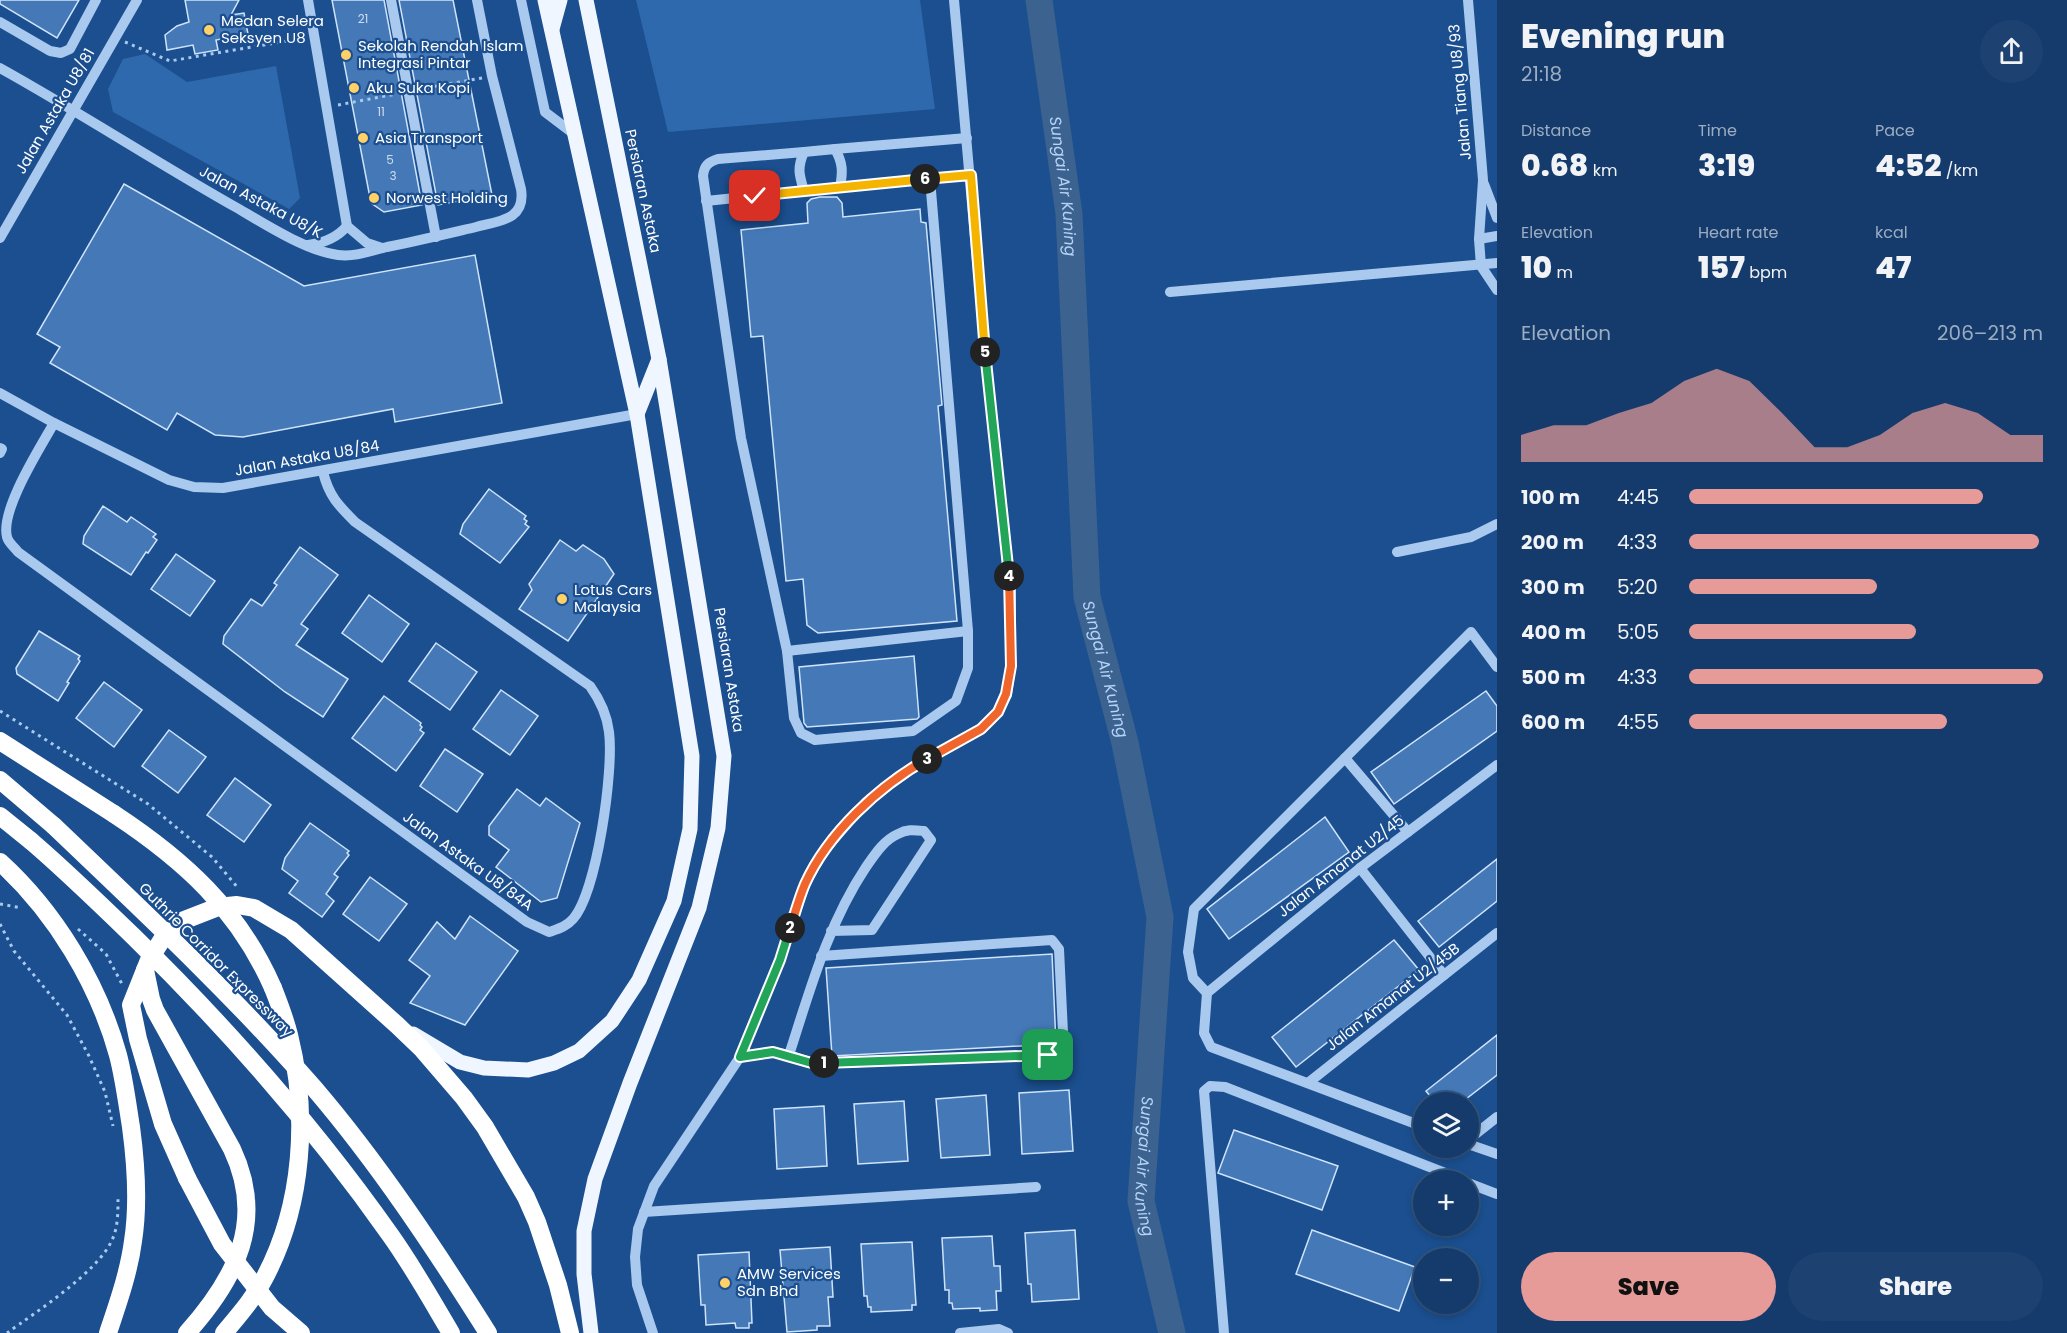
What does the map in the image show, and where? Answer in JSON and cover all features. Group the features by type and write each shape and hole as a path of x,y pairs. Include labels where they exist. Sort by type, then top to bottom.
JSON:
{"highway":[{"path":"0,741 154,841 211,891 249,942 273,988 289,1036 296,1072 300,1126 296,1183 283,1234 264,1279 247,1305 224,1333"},
{"name":"Guthrie Corridor Expressway","path":"0,780 54,826 215,980 315,1090 419,1228 489,1333"},
{"path":"0,816 79,883 150,953 262,1071 352,1183 392,1238 451,1333"},
{"path":"0,862 19,879 72,951 105,1019 124,1082 133,1143 136,1213 133,1241 124,1282 108,1333"},
{"path":"301,1333 272,1308 222,1244 163,1124 138,1040 131,1005 148,960 162,938 182,921 218,907 237,905 254,908 291,930 398,1025 464,1098 484,1126 526,1197 558,1285 570,1333"},
{"path":"145,970 155,1010 232,1149 241,1167 245,1190 246,1226 233,1270 207,1309 187,1333"}],"main road":[{"path":"398,1025 460,1062 472,1066 521,1070 554,1063 579,1051 612,1021 639,980 674,901 690,829 692,756 637,414 545,0"},
{"path":"551,32 560,0"},
{"name":"Persiaran Astaka","path":"586,0 659,359 724,756 718,828 699,908 595,1179 584,1231 584,1274 591,1333"},
{"path":"590,20 598,0"},
{"path":"637,414 659,359"}],"street":[{"path":"0,22 50,51 61,53 70,49 96,0"},
{"name":"Jalan Astaka U8/81","path":"0,238 137,0"},
{"path":"308,0 347,226 367,243 381,248"},
{"path":"391,0 436,237"},
{"name":"Jalan Astaka U8/K","path":"0,68 74,109 189,181 287,236 322,251 352,255 436,237 514,215 519,210 522,199 521,189 492,76 477,0"},
{"path":"521,0 545,111 574,134"},
{"path":"653,1333 637,1285 635,1257 638,1229 654,1186 740,1057 780,960 805,884 823,852 866,802 920,763 981,729 998,712 1006,694 1011,666 1011,590 985,351 954,0"},
{"name":"Jalan Tiang U8/93","path":"1468,0 1483,180 1479,239 1481,266"},
{"path":"930,179 968,631 968,668 956,701 913,731 816,740 801,733 794,718 787,651 741,438 706,201 704,168 710,162 718,159 967,138"},
{"path":"836,149 842,161 843,172 840,188"},
{"path":"804,152 799,165 804,191"},
{"path":"706,201 971,175"},
{"name":"Jalan Tiang U8/93","path":"1483,180 1497,218"},
{"path":"308,245 323,243 342,233 347,226"},
{"path":"1479,239 1497,236"},
{"path":"1170,292 1497,263"},
{"path":"1481,266 1497,290"},
{"name":"Jalan Astaka U8/84","path":"0,393 54,423 169,480 194,487 223,488 637,414"},
{"name":"Jalan Astaka U8/84A","path":"54,423 11,502 6,525 7,539 18,552 527,922 549,932 562,928 574,919 586,895 604,822 610,756 609,732 598,697 590,686 355,522 335,502 327,488 323,471"},
{"path":"0,448 2,449 0,453"},
{"path":"1397,552 1472,537 1497,524"},
{"path":"787,651 968,631"},
{"path":"1413,1123 1211,1047 1204,1033 1207,993 1193,978 1188,952 1194,909 1472,632 1497,667"},
{"path":"1345,758 1408,832"},
{"name":"Jalan Amanat U2/45","path":"1207,993 1360,868 1497,765"},
{"path":"789,1055 831,931 853,887 877,850 895,835 909,829 924,831 932,840 872,930 831,931"},
{"path":"1360,868 1444,975"},
{"name":"Jalan Amanat U2/45B","path":"1308,1083 1497,933"},
{"path":"740,1057 773,1052 815,1064 1064,1054 1059,949 1052,940 822,956"},
{"path":"1224,1333 1204,1091 1210,1086 1225,1087 1437,1170"},
{"path":"1479,1133 1497,1117"},
{"path":"1479,1147 1497,1154"},
{"path":"644,1212 1036,1187"},
{"path":"1479,1187 1497,1194"},
{"path":"960,1333 999,1329 1008,1333"}],"path":[{"path":"124,42 170,61 293,40"},
{"path":"0,711 148,804 212,857 254,908"},
{"path":"0,904 27,908"},
{"path":"0,924 14,951 68,1015 105,1092 114,1136"},
{"path":"72,924 106,954 119,976 131,1005"},
{"path":"7,1333 72,1285 106,1252 113,1238 118,1197"}],"shaded area":[{"path":"636,0 920,0 935,109 668,132"},
{"path":"145,54 187,82 276,66 300,198 289,209 113,112 108,89 123,59"}],"building":[{"path":"0,0 79,0 57,38 0,4"},
{"name":"Medan Selera Seksyen U8","path":"185,0 239,0 231,15 244,13 248,34 216,40 218,50 195,54 193,45 167,50 165,35 177,26 189,22"},
{"path":"332,0 384,0 422,205 384,212 371,203"},
{"path":"399,0 453,0 492,195 438,205"},
{"path":"124,184 304,286 475,255 502,403 395,422 393,409 243,437 215,435 177,413 167,430 50,363 60,347 37,334"},
{"path":"837,197 842,203 843,217 920,209 921,222 926,223 942,405 938,406 957,621 818,633 807,625 803,579 786,581 763,336 751,337 741,230 808,223 807,203 811,199"},
{"path":"489,489 526,516 525,524 529,527 500,563 460,534 463,524"},
{"path":"103,506 127,522 131,517 156,534 153,537 157,540 131,575 83,544 84,536"},
{"name":"Lotus Cars Malaysia","path":"560,540 576,551 583,545 604,559 614,574 568,641 519,609 532,590 529,584"},
{"path":"300,547 338,575 301,624 308,629 296,645 348,679 323,717 285,692 223,644 224,636 251,599 262,606 277,585 274,583"},
{"path":"176,554 215,581 190,616 151,589"},
{"path":"369,595 409,624 382,662 342,633"},
{"path":"39,631 80,656 78,659 80,661 58,701 17,674 16,668"},
{"path":"436,643 477,672 450,710 409,681"},
{"path":"914,656 919,717 917,719 807,727 804,723 799,667"},
{"path":"104,682 142,710 114,747 76,718"},
{"path":"501,690 538,716 510,755 473,729"},
{"path":"1486,691 1497,706 1497,731 1394,804 1371,772"},
{"path":"384,696 421,723 420,730 424,733 396,771 352,738"},
{"path":"169,730 206,757 178,793 142,766"},
{"path":"445,749 483,774 457,812 420,786"},
{"path":"235,778 271,805 244,842 207,815"},
{"path":"517,789 540,806 546,798 580,823 557,898 541,902 496,867 509,850 489,835 489,826"},
{"path":"1325,817 1349,852 1229,939 1207,909"},
{"path":"310,823 349,851 347,853 349,855 334,874 338,877 326,894 334,901 322,917 289,893 298,881 282,869 285,858"},
{"path":"1497,859 1497,901 1439,947 1418,921"},
{"path":"370,877 407,904 379,941 343,914"},
{"path":"470,916 518,951 465,1025 410,1003 430,976 409,960 437,922 455,939"},
{"path":"1394,940 1419,970 1296,1067 1272,1037"},
{"path":"1052,954 1056,1044 832,1056 826,968"},
{"path":"1497,1035 1497,1075 1475,1092 1426,1091"},
{"path":"1069,1090 1073,1151 1022,1154 1019,1093"},
{"path":"986,1095 990,1155 941,1158 936,1099"},
{"path":"904,1101 908,1161 858,1164 854,1104"},
{"path":"824,1106 827,1166 777,1169 774,1109"},
{"path":"1234,1130 1338,1166 1322,1210 1218,1173"},
{"path":"1075,1230 1079,1299 1032,1302 1031,1284 1028,1284 1025,1233"},
{"path":"1312,1230 1413,1266 1413,1272 1399,1311 1296,1274"},
{"path":"992,1236 994,1266 1000,1266 1001,1291 996,1291 997,1310 953,1309 952,1303 949,1303 949,1290 945,1290 942,1238"},
{"path":"912,1242 916,1305 912,1305 912,1310 871,1312 867,1296 864,1296 861,1244"},
{"path":"830,1247 833,1297 828,1297 830,1326 817,1326 817,1330 787,1332 780,1250"},
{"name":"AMW Services Sdn Bhd","path":"749,1252 752,1323 749,1323 749,1328 736,1328 735,1323 706,1325 705,1305 701,1305 698,1255"}],"waterway":[{"name":"Sungai Air Kuning","path":"1039,0 1069,214 1087,597 1125,743 1160,917 1141,1201 1172,1333"}],"place":[{"name":"Medan Selera Seksyen U8","path":"209,30"},
{"name":"Sekolah Rendah Islam Integrasi Pintar","path":"346,55"},
{"name":"Aku Suka Kopi","path":"354,88"},
{"name":"Asia Transport","path":"363,138"},
{"name":"Norwest Holding","path":"374,198"},
{"name":"Lotus Cars Malaysia","path":"562,599"},
{"name":"AMW Services Sdn Bhd","path":"725,1283"}],"route":[{"path":"755,196 971,175 985,351 1011,590 1011,666 1006,694 998,712 981,729 920,763 866,802 823,852 805,884 780,960 740,1057 773,1052 815,1064 1048,1055"}]}
